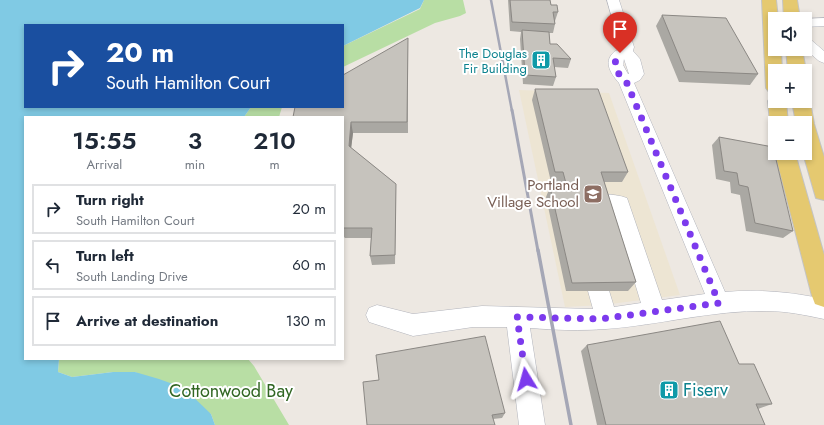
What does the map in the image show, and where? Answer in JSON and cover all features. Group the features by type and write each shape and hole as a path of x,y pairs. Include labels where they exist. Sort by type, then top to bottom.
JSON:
{"main road":[{"path":"769,0 771,12"},
{"path":"790,0 791,12"},
{"path":"812,149 824,192"},
{"path":"787,160 824,296"}],"street":[{"path":"613,0 627,47 626,52 633,58 637,74 635,77 626,81 719,303"},
{"path":"812,23 824,22"},
{"path":"812,48 824,58"},
{"path":"586,218 583,203 620,204 655,312"},
{"path":"599,291 607,318"},
{"path":"377,315 413,325 490,316 567,320 607,318 719,303 773,300 805,304 824,309"},
{"path":"517,317 532,425"}],"shaded area":[{"name":"Portland Village School","path":"519,90 609,93 680,295 603,305 565,307"}],"green space":[{"path":"424,0 463,0 466,13 435,23 344,67 344,46 420,9"},
{"path":"250,108 282,108 279,116 245,116"},
{"name":"Cottonwood Bay","path":"59,360 249,360 254,366 289,425 215,425 211,414 135,372 113,372 72,377 58,372"}],"water":[{"path":"0,0 424,0 420,8 344,46 344,24 24,24 24,108 250,108 245,116 24,116 24,360 59,360 58,372 72,377 113,372 135,372 159,379 184,388 211,414 215,425 0,425"}],"building":[{"path":"510,0 550,0 551,5 557,5 558,12 553,12 555,24 512,22"},
{"path":"662,15 726,18 758,74 685,71"},
{"name":"The Douglas Fir Building","path":"522,30 549,32 550,44 557,44 571,59 553,58 556,77 525,75"},
{"path":"408,38 407,122 351,122 349,146 396,184 395,255 370,256 372,228 344,228 344,116 293,116 295,108 344,108 344,74"},
{"path":"535,89 598,89 628,172 601,172 636,282 572,283 550,187 567,187 563,172 555,172"},
{"path":"719,137 768,146 768,160 776,160 793,231 755,223 748,187 739,185 737,173 724,171"},
{"name":"Fiserv","path":"720,321 739,364 754,364 772,404 756,404 765,425 606,425 587,345"},
{"path":"485,336 505,413 492,415 495,425 367,425 363,382 379,380 376,355"}],"railway":[{"path":"491,0 512,111"},
{"path":"512,110 538,251"},
{"path":"538,250 571,425"}],"place":[{"name":"The Douglas Fir Building","path":"541,60"},
{"name":"Portland Village School","path":"593,194"},
{"name":"Fiserv","path":"669,390"}],"route":[{"path":"526,379 517,317 583,320 600,319 719,303 634,104 626,81 618,73 615,60 620,53"}]}
